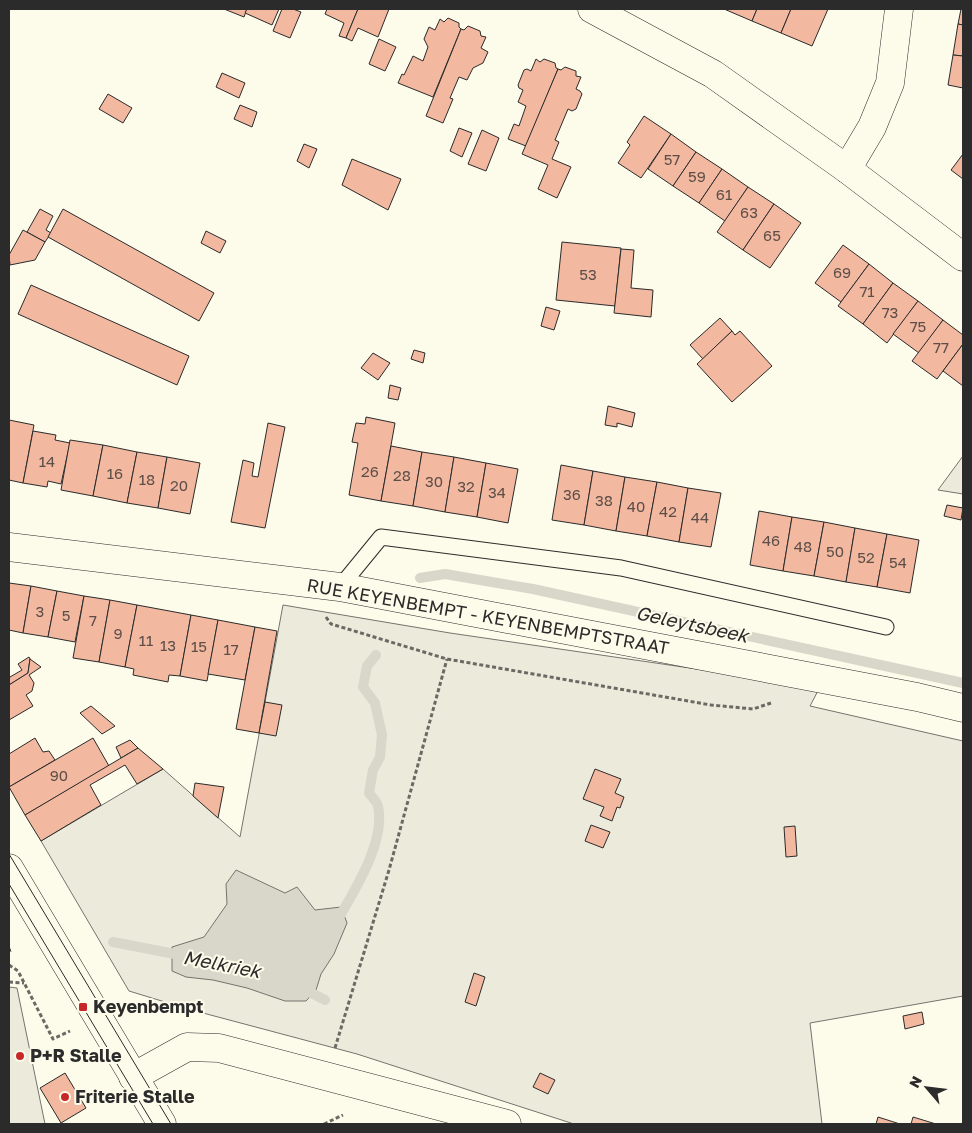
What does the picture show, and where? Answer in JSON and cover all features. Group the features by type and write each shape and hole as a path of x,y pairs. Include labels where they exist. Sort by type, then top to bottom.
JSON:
{"street":[{"path":"592,9 713,74 847,169 963,257"},
{"path":"847,169 872,127 890,83 899,9"},
{"name":"RUE KEYENBEMPT - KEYENBEMPTSTRAAT","path":"9,547 340,587 917,697 963,708"},
{"path":"9,868 162,1124"},
{"path":"133,1077 187,1047 219,1048 507,1124"}],"lane":[{"path":"340,587 381,537 621,568 886,627"}],"path":[{"path":"340,587 327,596 320,607 331,624 447,659 711,705 753,709 774,702"},
{"path":"328,1076 389,870 447,659"},
{"path":"9,965 18,971 53,1039 76,1028"},
{"path":"9,982 24,983"},
{"path":"324,1124 350,1111"}],"shaded area":[{"path":"963,456 963,494 938,490"},
{"path":"283,605 450,633 820,687 810,706 963,741 963,996 810,1023 822,1124 574,1124 357,1054 188,1009 129,991 41,841 163,769 240,837"},
{"name":"P+R Stalle","path":"9,987 17,988 45,1124 9,1124"}],"water":[{"path":"236,870 285,893 297,887 315,910 341,907 347,923 334,954 321,974 316,990 306,1001 285,1001 247,988 213,980 186,977 172,971 172,947 204,937 227,904 226,884"}],"building":[{"path":"224,9 247,9 244,17"},
{"path":"247,9 279,9 272,25 245,13"},
{"path":"282,9 293,9 301,12 290,38 273,31"},
{"path":"327,9 358,9 346,38 339,36 344,23 325,14"},
{"path":"358,9 389,9 378,37 358,28 352,41 346,38"},
{"path":"724,9 757,9 752,21"},
{"path":"757,9 791,9 781,33 752,21"},
{"path":"791,9 828,9 812,46 781,33"},
{"path":"961,9 963,9 963,25 958,24"},
{"path":"448,18 459,23 461,29 433,97 398,83 413,56 423,61 428,47 424,39 429,27 435,30 440,19 444,22"},
{"path":"958,24 963,25 963,56 953,55"},
{"path":"468,26 480,31 481,36 486,37 481,48 488,52 483,63 473,68 467,80 459,77 450,98 453,99 443,123 426,116 461,29 464,30"},
{"path":"379,39 396,47 385,71 369,64"},
{"path":"953,55 963,56 963,88 948,85"},
{"path":"536,59 540,62 544,59 555,63 558,69 526,146 508,139 514,124 519,126 526,106 518,102 523,90 518,85 524,70 531,71"},
{"path":"565,67 576,71 576,76 581,77 576,89 582,94 576,109 572,111 568,109 555,140 559,142 552,159 571,167 557,198 538,189 548,165 522,154 558,69 561,70"},
{"path":"222,73 245,83 239,98 216,87"},
{"path":"108,94 132,108 123,123 99,109"},
{"path":"240,105 257,112 252,127 234,119"},
{"path":"644,116 671,134 641,178 618,163 630,145 627,142"},
{"path":"459,128 472,133 462,157 450,151"},
{"path":"482,130 499,138 486,171 468,164"},
{"path":"671,134 696,152 673,186 648,169"},
{"path":"304,144 317,149 309,168 297,161"},
{"path":"696,152 722,169 699,203 673,186"},
{"path":"963,154 963,179 951,170"},
{"path":"352,159 401,179 388,210 342,185"},
{"path":"722,169 748,187 725,221 699,203"},
{"path":"748,187 774,204 743,250 717,232"},
{"path":"774,204 801,223 770,268 743,250"},
{"path":"40,209 53,216 46,230 51,233 45,242 27,232"},
{"path":"63,209 214,293 199,321 48,237"},
{"path":"23,230 45,242 35,260 10,265 9,255"},
{"path":"206,231 226,241 220,253 201,243"},
{"path":"562,242 621,248 615,306 556,300"},
{"path":"843,245 869,264 841,302 815,283"},
{"path":"621,249 634,250 631,288 653,290 651,317 614,313"},
{"path":"869,264 893,283 863,324 838,306"},
{"path":"893,283 918,301 887,343 863,324"},
{"path":"31,285 189,356 177,385 18,314"},
{"path":"918,301 943,320 919,353 893,334"},
{"path":"546,307 560,311 554,330 541,326"},
{"path":"720,318 732,331 703,359 690,345"},
{"path":"943,320 963,335 963,344 937,379 912,361"},
{"path":"732,331 735,335 740,331 772,366 732,402 697,364"},
{"path":"963,344 963,386 943,371"},
{"path":"414,350 425,353 423,363 411,359"},
{"path":"373,353 390,363 378,380 361,368"},
{"path":"390,385 401,388 398,400 388,398"},
{"path":"608,406 635,413 632,427 617,423 617,427 605,425"},
{"path":"366,417 395,423 381,501 349,495 358,443 352,442 356,423 365,424"},
{"path":"9,420 34,425 23,483 9,480"},
{"path":"268,423 285,427 265,528 231,522 243,460 254,463 252,476 258,477"},
{"path":"33,431 56,435 55,440 70,443 61,484 48,481 47,487 23,483"},
{"path":"70,440 103,445 93,496 61,490"},
{"path":"103,445 137,452 127,503 93,496"},
{"path":"391,446 422,452 413,506 381,501"},
{"path":"137,452 167,457 158,508 127,503"},
{"path":"422,452 454,457 445,512 413,506"},
{"path":"167,457 200,463 190,514 158,508"},
{"path":"454,457 486,463 477,517 445,512"},
{"path":"486,463 518,469 508,523 477,517"},
{"path":"561,465 593,471 584,525 552,520"},
{"path":"593,471 625,477 616,531 584,525"},
{"path":"625,477 657,482 647,536 616,531"},
{"path":"657,482 688,488 679,542 647,536"},
{"path":"688,488 721,493 711,547 679,542"},
{"path":"947,505 963,508 961,520 944,516"},
{"path":"759,511 792,517 783,571 750,565"},
{"path":"792,517 824,522 814,576 783,571"},
{"path":"824,522 855,528 846,582 814,576"},
{"path":"855,528 887,534 877,587 846,582"},
{"path":"887,534 919,540 910,593 877,587"},
{"path":"9,583 31,586 23,633 9,630"},
{"path":"31,586 57,591 48,637 23,633"},
{"path":"57,591 84,596 75,642 48,637"},
{"path":"84,596 110,600 99,662 73,658"},
{"path":"110,600 137,605 125,667 99,662"},
{"path":"137,605 191,615 180,676 169,675 168,682 133,675 134,669 125,667"},
{"path":"191,615 218,620 207,681 180,676"},
{"path":"218,620 255,627 245,680 208,674"},
{"path":"255,627 277,631 259,733 236,729"},
{"path":"29,657 28,673 9,685 9,675 10,677 22,670 18,664"},
{"path":"30,659 41,667 29,675 34,683 32,691 26,695 33,706 9,720 9,685 28,673"},
{"path":"265,702 282,705 276,736 259,733"},
{"path":"91,706 115,726 102,734 80,713"},
{"path":"35,738 43,752 49,751 55,760 9,787 9,754"},
{"path":"93,738 109,766 25,815 9,787"},
{"path":"130,740 138,748 121,758 116,747"},
{"path":"138,748 163,769 137,784 125,765 90,785 101,805 41,841 25,815"},
{"path":"595,769 621,779 615,793 624,797 620,808 617,807 612,821 600,816 604,807 583,799"},
{"path":"195,783 224,787 218,818 193,796"},
{"path":"591,825 610,832 603,848 585,841"},
{"path":"795,826 797,856 786,857 784,827"},
{"path":"474,973 485,977 476,1006 465,1002"},
{"path":"922,1012 924,1024 905,1029 903,1016"},
{"path":"65,1073 86,1108 61,1123 40,1088"},
{"path":"540,1073 555,1080 548,1094 533,1087"},
{"path":"878,1117 900,1124 876,1124"},
{"path":"913,1117 936,1124 911,1124"}],"waterway":[{"name":"Geleytsbeek","path":"420,578 445,574 533,589 963,683"},
{"path":"337,921 367,866 377,835 378,806 369,793 373,770 380,757 382,735 375,703 363,687 367,666 376,655"},
{"name":"Melkriek","path":"113,942 185,956"},
{"name":"Melkriek","path":"302,988 325,1000"}],"tram line":[{"path":"9,854 171,1124"},
{"path":"9,884 153,1124"}],"fence":[{"path":"9,946 11,952"}],"place":[{"name":"Keyenbempt","path":"83,1007"},
{"name":"P+R Stalle","path":"20,1056"},
{"name":"Friterie Stalle","path":"65,1097"}]}
